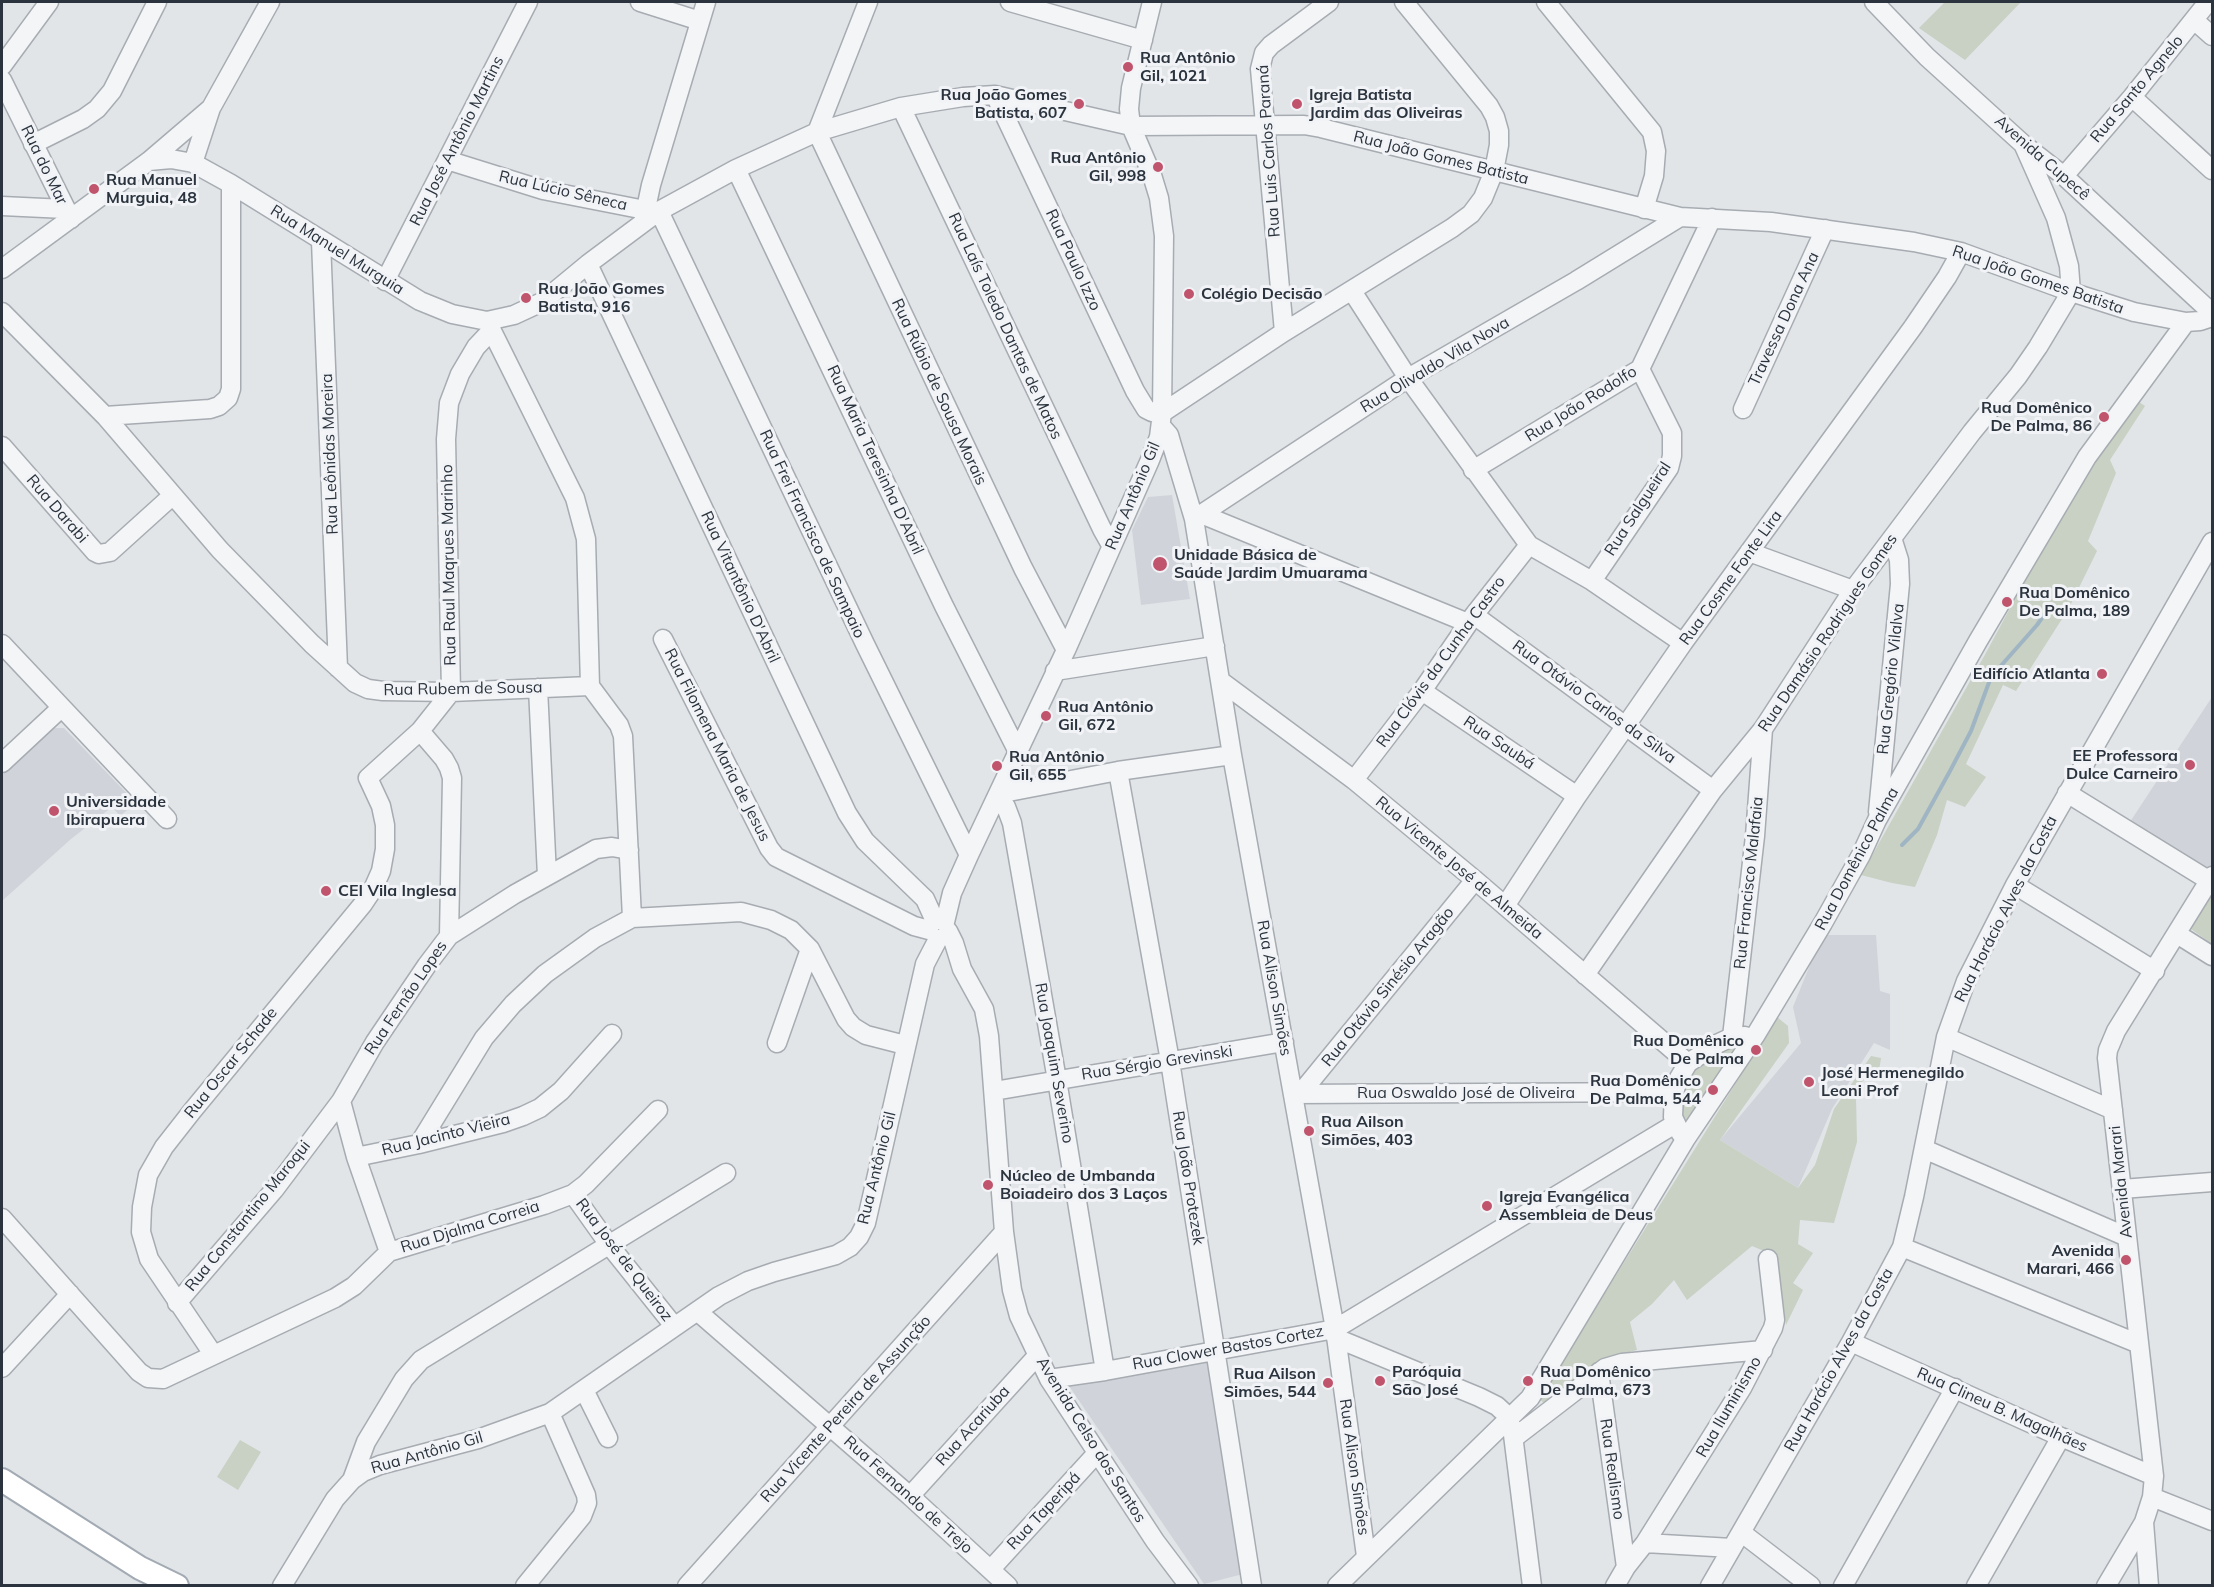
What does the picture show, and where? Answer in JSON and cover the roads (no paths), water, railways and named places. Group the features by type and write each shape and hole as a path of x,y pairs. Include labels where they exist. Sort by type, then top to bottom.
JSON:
{"main road":[{"path":"2,1480 140,1568 177,1586"}],"street":[{"path":"2,66 49,2"},
{"path":"33,144 83,119 97,109 112,91 157,2"},
{"path":"149,161 171,159 193,163 211,108 270,2"},
{"name":"Rua José Antônio Martins","path":"385,281 528,2"},
{"path":"640,2 700,21"},
{"path":"649,215 706,2"},
{"path":"817,132 868,2"},
{"path":"1010,2 1143,40"},
{"name":"Rua Antônio Gil","path":"282,1586 335,1499 352,1480 363,1472 380,1465 478,1439 550,1413 674,1326 748,1281 836,1255 850,1248 859,1237 866,1224 873,1195 925,964 925,952 937,929 945,901 952,893 1017,750 1066,650 1150,460 1161,419 1164,237 1162,213 1152,175 1131,126 1129,109 1131,88 1152,2"},
{"name":"Rua Luis Carlos Paraná","path":"1284,332 1260,69 1264,53 1271,45 1329,2"},
{"path":"1161,419 1284,332 1452,228 1471,214 1483,198 1494,171 1499,145 1499,131 1495,117 1489,106 1404,2"},
{"path":"1546,2 1652,132 1656,151 1655,167 1644,209"},
{"name":"Avenida Cupecê","path":"1874,2 1927,57 2023,144 2064,176 2212,315"},
{"name":"Rua Santo Agnelo","path":"2064,176 2132,97 2208,2"},
{"path":"2194,20 2212,36"},
{"name":"Rua do Mar","path":"2,80 68,214"},
{"name":"Rua João Gomes Batista","path":"490,326 542,302 649,215 736,169 817,132 901,107 963,97 995,95 1131,126 1304,125 1321,128 1680,217 1771,222 1914,242 1960,252 2134,312 2186,322"},
{"name":"Rua Paulo Izzo","path":"995,95 1135,391 1146,409 1161,419"},
{"path":"2132,97 2212,170"},
{"name":"Rua Laís Toledo Dantas de Matos","path":"901,107 1111,545"},
{"path":"2,269 68,214 149,161 211,108"},
{"name":"Rua Rúbio de Sousa Morais","path":"817,132 1023,568 1066,650"},
{"path":"2023,144 2056,218 2069,266 2071,292"},
{"name":"Rua Lúcio Sêneca","path":"447,160 543,190 649,215"},
{"name":"Rua Manuel Murguia","path":"193,163 420,301 490,326"},
{"name":"Rua Maria Teresinha D'Abril","path":"736,169 944,606 1017,750"},
{"path":"105,416 210,410 228,398 231,389 231,184"},
{"path":"2,206 68,214"},
{"name":"Rua Frei Francisco de Sampaio","path":"649,215 969,855"},
{"name":"Rua Olivaldo Vila Nova","path":"1198,517 1408,378 1576,281 1680,217"},
{"name":"Rua João Rodolfo","path":"1473,470 1640,369 1712,218"},
{"name":"Travessa Dona Ana","path":"1743,409 1825,229"},
{"name":"Rua Leônidas Moreira","path":"321,241 338,668"},
{"name":"Rua Cosme Fonte Lira","path":"1505,906 1577,796 1627,727 1683,643 1913,327 1947,277 1960,252"},
{"name":"Rua Vitantônio D'Abril","path":"588,264 847,813 865,841 917,894 919,904 937,929"},
{"path":"1352,291 1408,378 1529,545 1592,581 1683,643"},
{"name":"Rua Damásio Rodrigues Gomes","path":"1585,975 1713,790 1763,729 1853,590 1972,432 2018,376 2054,323 2071,292"},
{"name":"Rua Rubem de Sousa","path":"2,312 105,416 219,550 355,683 383,692 451,692 590,686"},
{"path":"2186,322 2200,321 2212,315"},
{"name":"Rua Domênico Palma","path":"1510,1418 1530,1398 1685,1140 1755,1036 1823,923 1861,855 1877,820 1978,641 2087,457 2186,322"},
{"path":"490,326 575,498 586,539 590,686 619,725 623,736 632,918"},
{"name":"Rua Raul Maqrues Marinho","path":"451,692 446,439 449,403 460,374 490,326"},
{"name":"Rua Salgueiral","path":"1592,581 1669,468 1672,456 1672,434 1640,369"},
{"name":"Rua Alison Simões","path":"1161,419 1198,517 1232,754 1284,1042 1297,1094 1336,1334 1366,1556"},
{"name":"Rua Darabi","path":"2,446 99,554 110,552 172,496"},
{"name":"Rua Otávio Carlos da Silva","path":"1198,517 1471,619 1627,727 1713,790"},
{"name":"Rua Gregório Vilalva","path":"1877,820 1900,584 1899,560 1892,538"},
{"name":"Rua Horácio Alves da Costa","path":"1710,1586 1851,1342 1902,1247 1946,1037 1966,981 2015,885 2212,542"},
{"name":"Rua Clóvis da Cunha Castro","path":"1354,780 1422,691 1471,619 1529,545"},
{"path":"1749,552 1853,590"},
{"name":"Rua Filomena Maria de Jesus","path":"663,639 769,848 776,857 786,864 898,917 915,920 937,929"},
{"path":"2,644 167,819"},
{"path":"1055,671 1215,646"},
{"name":"Rua Vicente José de Almeida","path":"1222,682 1354,780 1475,880 1688,1063"},
{"path":"538,688 547,876"},
{"name":"Rua Saubá","path":"1422,691 1577,796"},
{"path":"448,936 452,778 444,759 420,731 451,692"},
{"path":"2,763 61,708"},
{"name":"Rua Francisco Malafaia","path":"1732,1037 1755,836 1763,729"},
{"name":"Rua Oscar Schade","path":"213,1354 149,1259 141,1232 142,1207 148,1175 164,1147 193,1110 373,889 381,871 385,849 385,825 381,806 368,778 420,731"},
{"path":"998,794 1118,771 1232,754"},
{"name":"Rua João Protezek","path":"1118,771 1170,1061 1252,1586"},
{"path":"2067,793 2211,879"},
{"name":"Rua Joaquim Severino","path":"998,794 1012,823 1058,1080 1105,1371"},
{"name":"Rua Fernão Lopes","path":"341,1101 375,1042 448,936 547,876 603,847 629,850"},
{"name":"Avenida Marari","path":"2149,1586 2144,1522 2152,1497 2154,1476 2108,1050 2116,1031 2211,879"},
{"name":"Rua Otávio Sinésio Aragão","path":"1297,1094 1475,880"},
{"path":"2015,885 2155,971"},
{"path":"420,1144 484,1038 513,1004 545,974 595,938 632,918 741,912 771,920 791,930 810,949 846,1019 853,1027 866,1035 905,1045"},
{"name":"Avenida Celso dos Santos","path":"937,929 948,957 962,969 984,1009 994,1091 1004,1232 1015,1303 1049,1379 1155,1541 1189,1586"},
{"path":"2177,934 2212,956"},
{"path":"777,1043 810,949"},
{"name":"Rua Jacinto Vieira","path":"356,1157 420,1144 502,1123 540,1107 561,1091 612,1034"},
{"path":"1685,1140 1675,1124 1673,1107 1674,1092 1688,1063 1706,1050 1732,1037 1755,1036"},
{"path":"1946,1037 2113,1110"},
{"name":"Rua Sérgio Grevinski","path":"994,1091 1284,1042"},
{"name":"Rua Oswaldo José de Oliveira","path":"1297,1094 1674,1092"},
{"path":"341,1101 356,1157 389,1252"},
{"name":"Rua Constantino Maroqui","path":"177,1303 274,1190 341,1101"},
{"name":"Rua Djalma Correia","path":"70,1294 139,1372 148,1377 163,1379 335,1298 354,1286 389,1252 573,1194 586,1184 658,1110"},
{"name":"Rua Clower Bastos Cortez","path":"1049,1379 1215,1351 1336,1334 1675,1124"},
{"path":"1924,1149 2127,1237"},
{"path":"352,1480 366,1442 404,1378 421,1360 726,1173"},
{"path":"2122,1189 2212,1182"},
{"name":"Rua José de Queiroz","path":"573,1194 610,1246 674,1326"},
{"path":"2,1218 70,1294 2,1368"},
{"name":"Rua Vicente Pereira de Assunção","path":"698,1582 830,1426 1004,1232"},
{"path":"1902,1247 2139,1344"},
{"name":"Rua Iluminismo","path":"1615,1586 1718,1429 1763,1350 1775,1320 1768,1259"},
{"name":"Rua Fernando de Trejo","path":"697,1311 910,1496 1008,1586"},
{"path":"1336,1334 1479,1397 1497,1406 1510,1418 1532,1586"},
{"name":"Rua Clineu B. Magalhães","path":"1851,1342 2061,1437 2154,1476"},
{"path":"1514,1438 1599,1372 1622,1363 1763,1350"},
{"name":"Rua Acariuba","path":"910,1496 1037,1356"},
{"name":"Rua Realismo","path":"1599,1372 1626,1567"},
{"path":"1844,1586 1955,1388"},
{"path":"584,1390 608,1438"},
{"path":"525,1586 582,1516 587,1503 586,1494 550,1413"},
{"path":"1337,1586 1510,1418"},
{"path":"1976,1586 2061,1437"},
{"name":"Rua Taperipá","path":"990,1569 1097,1453"},
{"path":"2152,1497 2212,1521"},
{"path":"2106,1586 2144,1522"},
{"path":"1645,1543 1737,1540 1811,1586"}],"waterway":[{"path":"1902,845 1918,829 1950,771 1971,731 1991,677 2037,625 2051,605"}],"place":[{"name":"Rua Antônio Gil, 1021","path":"1128,67"},
{"name":"Rua João Gomes Batista, 607","path":"1079,104"},
{"name":"Igreja Batista Jardim das Oliveiras","path":"1297,104"},
{"name":"Rua Antônio Gil, 998","path":"1158,167"},
{"name":"Rua Manuel Murguia, 48","path":"94,189"},
{"name":"Colégio Decisão","path":"1189,294"},
{"name":"Rua João Gomes Batista, 916","path":"526,298"},
{"name":"Rua Domênico De Palma, 86","path":"2104,417"},
{"name":"Unidade Básica de Saúde Jardim Umuarama","path":"1160,564"},
{"name":"Rua Domênico De Palma, 189","path":"2007,602"},
{"name":"Edifício Atlanta","path":"2102,674"},
{"name":"Rua Antônio Gil, 672","path":"1046,716"},
{"name":"EE Professora Dulce Carneiro","path":"2190,765"},
{"name":"Rua Antônio Gil, 655","path":"997,766"},
{"name":"Universidade Ibirapuera","path":"54,811"},
{"name":"CEI Vila Inglesa","path":"326,891"},
{"name":"Rua Domênico De Palma","path":"1756,1050"},
{"name":"José Hermenegildo Leoni Prof","path":"1809,1082"},
{"name":"Rua Domênico De Palma, 544","path":"1713,1090"},
{"name":"Rua Ailson Simões, 403","path":"1309,1131"},
{"name":"Núcleo de Umbanda Boiadeiro dos 3 Laços","path":"988,1185"},
{"name":"Igreja Evangélica Assembleia de Deus","path":"1487,1206"},
{"name":"Avenida Marari, 466","path":"2126,1260"},
{"name":"Paróquia São José","path":"1380,1381"},
{"name":"Rua Domênico De Palma, 673","path":"1528,1381"},
{"name":"Rua Ailson Simões, 544","path":"1328,1383"}]}
